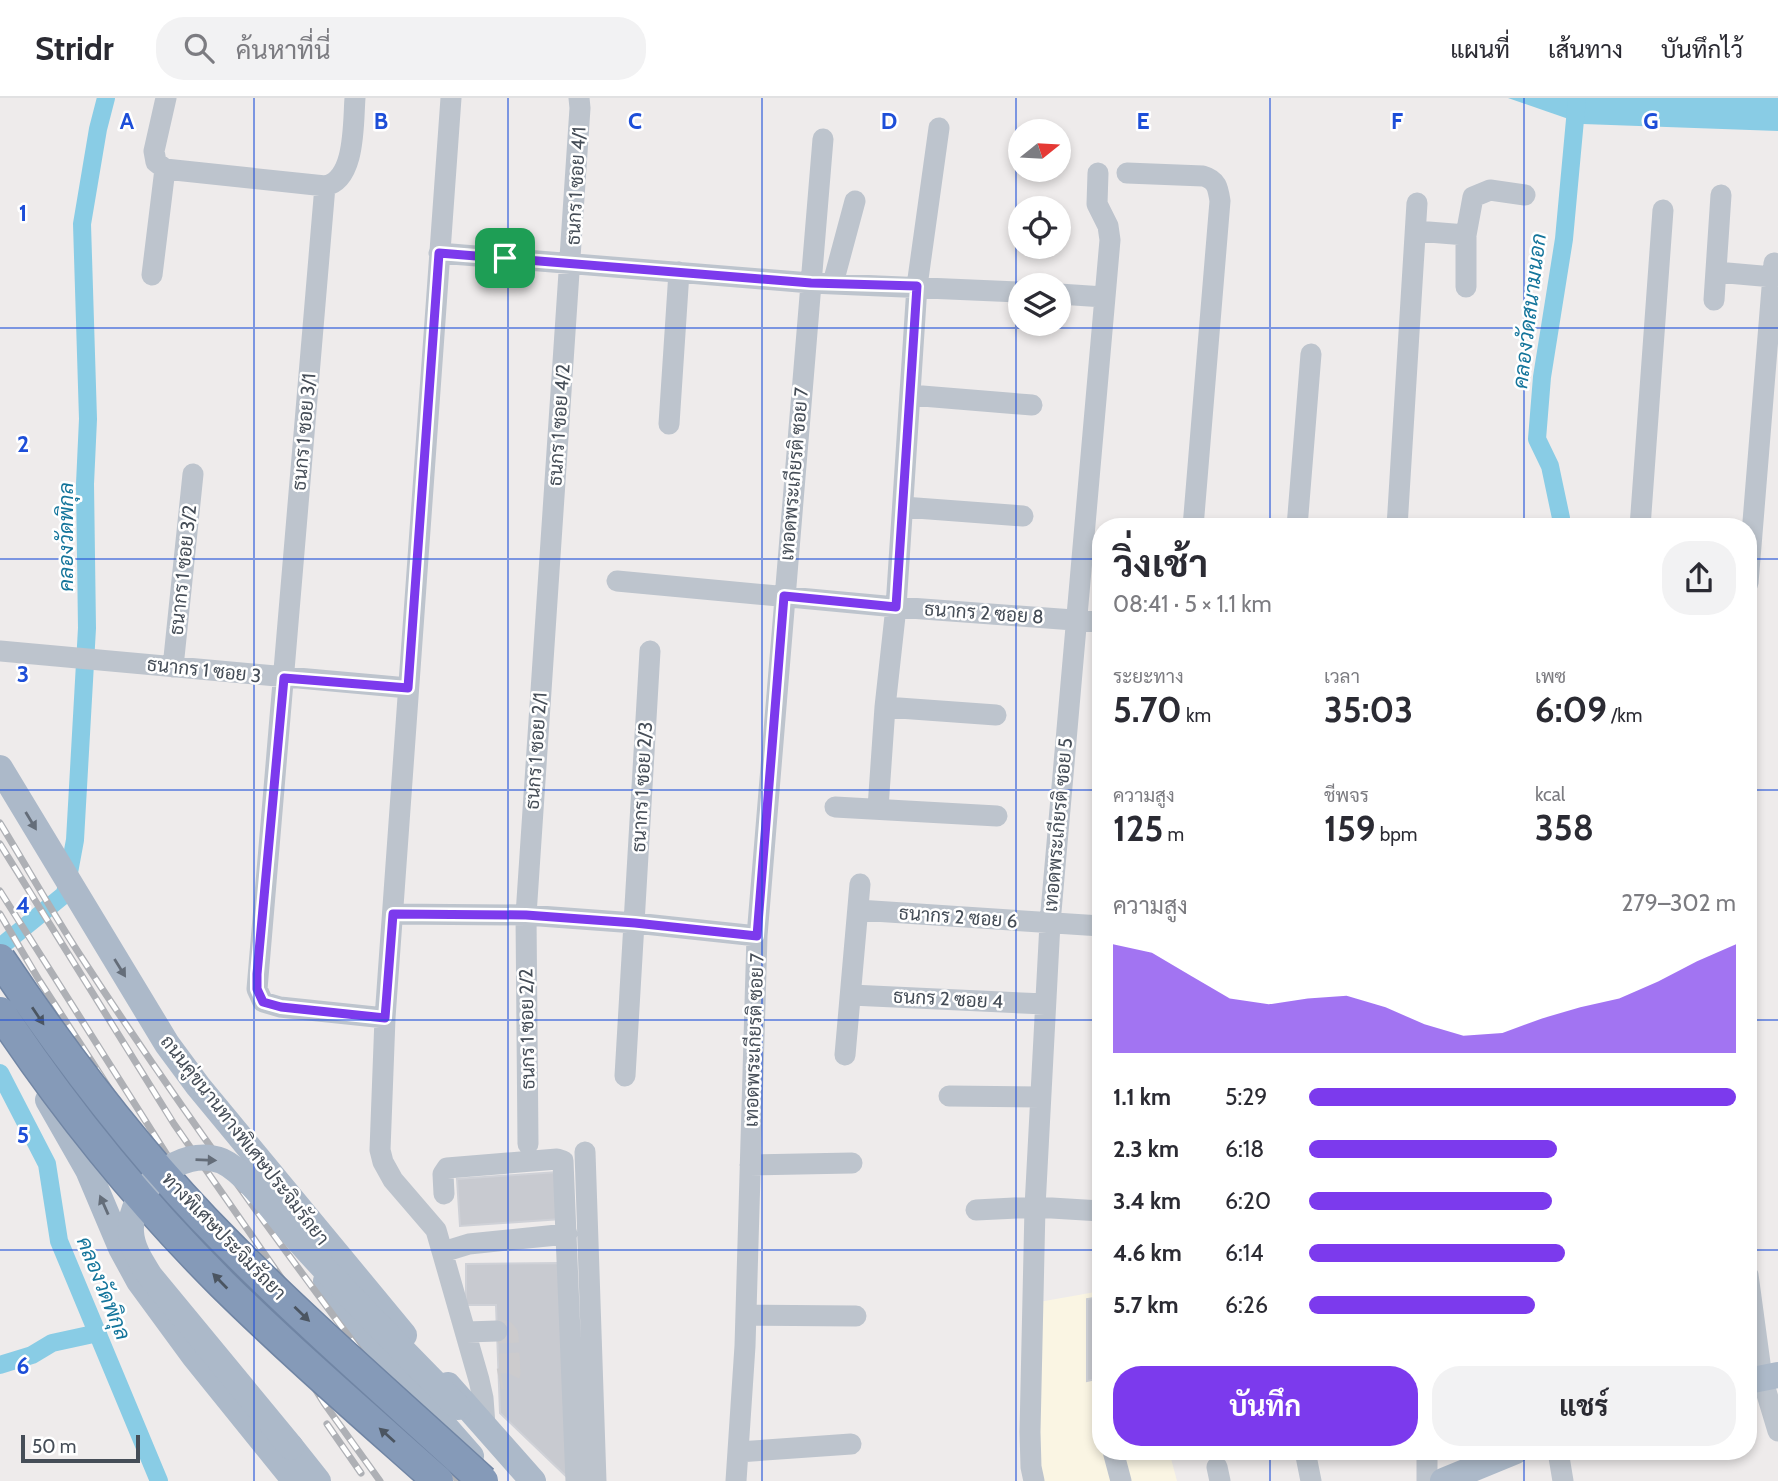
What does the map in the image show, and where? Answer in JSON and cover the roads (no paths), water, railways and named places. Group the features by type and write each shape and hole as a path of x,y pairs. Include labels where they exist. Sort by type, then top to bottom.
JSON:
{"highway":[{"name":"ทางพิเศษประจิมรัถยา","path":"0,959 104,1105 225,1241 483,1481"},
{"name":"ทางพิเศษประจิมรัถยา","path":"0,1012 83,1129 150,1208 230,1292 438,1481"}],"main road":[{"name":"ถนนคู่ขนานทางพิเศษประจิมรัถยา","path":"0,768 167,1044 198,1086 384,1313 533,1481"},
{"path":"0,1027 56,1111 89,1170 121,1248 139,1281 289,1480"},
{"path":"318,1481 150,1276 134,1247 131,1232 136,1203 162,1172 176,1165 206,1158 222,1161 241,1175 331,1276 533,1481"},
{"path":"265,1169 300,1237 342,1306 491,1481"},
{"path":"458,1407 517,1481"},
{"path":"1452,1477 1493,1460"}],"street":[{"path":"166,98 154,151 156,162 165,169 325,186 331,185 349,163 355,98"},
{"path":"451,98 385,1018 380,1150 393,1180 436,1230 467,1332 489,1379 483,1398 485,1425"},
{"name":"ธนกร 1 ซอย 4/1","path":"572,263 580,103"},
{"path":"878,808 896,607 917,286 939,128"},
{"name":"เทอดพระเกียรติ ซอย 7","path":"736,1481 746,1315 757,936 823,139"},
{"path":"152,275 165,169"},
{"name":"เทอดพระเกียรติ ซอย 5","path":"1034,1481 1030,1432 1035,1207 1045,1004 1110,240 1108,226 1097,204 1098,173"},
{"path":"1127,173 1203,176 1212,178 1217,185 1220,201 1194,518"},
{"name":"ธนกร 1 ซอย 3/1","path":"325,186 257,989 263,1002 281,1007 385,1018"},
{"path":"1466,287 1466,234 1473,197 1490,190 1525,195"},
{"path":"1714,300 1721,195"},
{"path":"833,283 855,201"},
{"path":"1399,518 1418,203"},
{"path":"1641,518 1663,210"},
{"path":"1416,231 1466,234"},
{"path":"439,253 811,283 1008,291"},
{"name":"ธนกร 1 ซอย 4/2","path":"547,587 572,263"},
{"path":"1716,272 1774,270 1753,518"},
{"path":"669,424 679,272"},
{"path":"1071,295 1104,297"},
{"path":"1298,518 1311,354"},
{"path":"910,395 1032,405"},
{"name":"ธนากร 1 ซอย 3/2","path":"173,667 193,474"},
{"path":"902,507 1023,516"},
{"name":"ธนากร 2 ซอย 8","path":"617,581 896,607 1092,621"},
{"name":"ธนกร 1 ซอย 2/1","path":"526,915 547,587"},
{"name":"ธนากร 1 ซอย 3","path":"0,651 408,688"},
{"name":"ธนากร 1 ซอย 2/3","path":"625,1076 650,651"},
{"path":"885,707 996,715"},
{"path":"835,807 997,816"},
{"path":"845,1055 860,884"},
{"name":"ธนากร 2 ซอย 6","path":"858,910 1092,925"},
{"path":"393,914 526,915 757,936"},
{"name":"ธนกร 1 ซอย 2/2","path":"526,915 528,1144"},
{"name":"ธนกร 2 ซอย 4","path":"851,995 1045,1004"},
{"path":"949,1096 1040,1097"},
{"path":"584,1152 596,1481"},
{"path":"444,1194 443,1174 447,1168 561,1159 564,1168 576,1481"},
{"path":"750,1165 852,1163"},
{"path":"976,1210 1035,1207 1092,1211"},
{"path":"443,1252 469,1244 567,1234"},
{"path":"746,1315 856,1316"},
{"path":"467,1332 497,1331"},
{"path":"1757,1337 1763,1378 1778,1431"},
{"path":"738,1452 851,1444"},
{"path":"1115,1460 1121,1481"},
{"path":"1307,1460 1311,1481"},
{"path":"1427,1460 1427,1481"},
{"path":"1560,1460 1563,1481"}],"water":[{"path":"1508,98 1778,98 1778,131 1583,124"}],"waterway":[{"name":"คลองวัดพิกุล","path":"0,947 65,894 75,840 87,628 85,484 88,419 82,224 106,98"},
{"name":"คลองวัดสนามนอก","path":"1561,518 1550,466 1537,439 1542,377 1564,239 1577,98"},
{"name":"คลองวัดพิกุล","path":"0,1073 47,1164 59,1241 159,1481"},
{"path":"0,1365 32,1355 52,1343 98,1333"}],"tunnel":[{"path":"497,1331 505,1331 508,1335 510,1373 508,1377 499,1379"}],"railway":[{"path":"0,823 80,955 170,1089 312,1287 458,1481"},
{"path":"0,844 174,1124 426,1481"},
{"path":"0,891 324,1403 380,1481"},
{"path":"0,914 39,980 260,1321"},
{"path":"327,1424 361,1473"}]}
